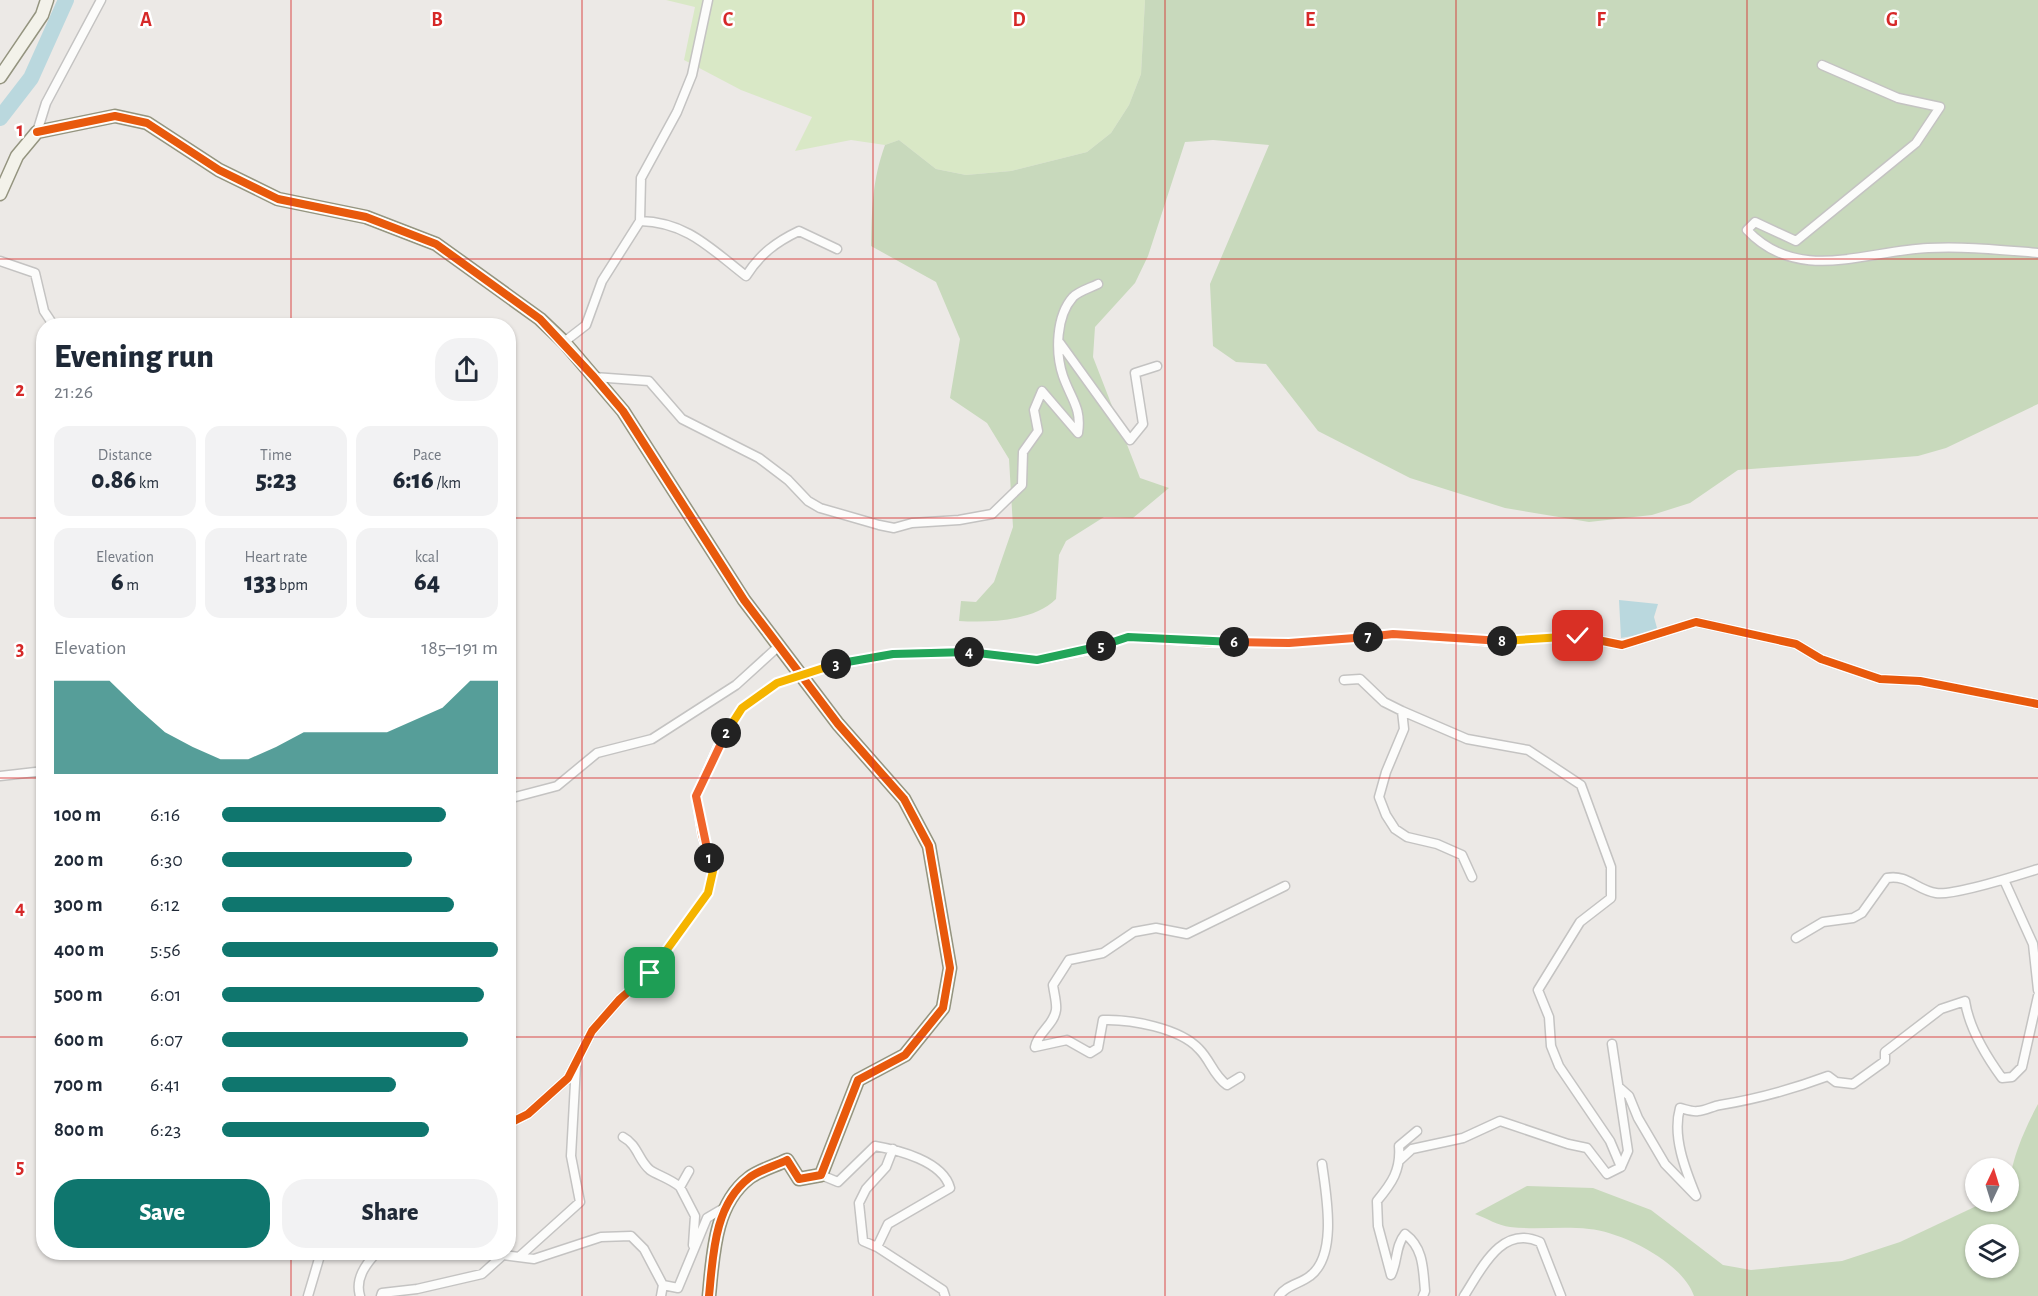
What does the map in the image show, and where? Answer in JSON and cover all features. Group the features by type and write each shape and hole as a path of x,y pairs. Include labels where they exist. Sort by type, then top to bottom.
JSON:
{"street":[{"path":"0,76 42,15 47,0"},
{"path":"0,194 17,156 37,132 46,103 101,0"},
{"path":"564,342 586,325 602,281 640,221 641,178 677,112 692,75 708,0"},
{"path":"1822,65 1898,98 1940,107 1916,143 1796,241 1755,222 1746,230 1758,242 1774,252 1805,261 1824,262 1926,248 1960,247 2038,253"},
{"path":"37,132 116,116 147,123 219,170 278,199 366,217 436,244 540,319 564,342 623,411 744,600 838,724 904,800 929,846 950,968 943,1008 904,1055 858,1080 821,1175"},
{"path":"640,221 653,222 698,237 746,276 756,260 777,242 799,231 837,249"},
{"path":"0,261 35,273 44,311 49,318"},
{"path":"594,377 649,381 682,420 759,458 788,480 808,501 820,508 894,528 912,523 959,520 992,514 1022,485 1023,452 1038,431 1034,411 1042,391 1078,433 1081,416 1062,375 1058,341 1063,311 1075,295 1098,284"},
{"path":"1058,341 1130,440 1143,424 1135,373 1157,366"},
{"path":"516,1120 528,1114 568,1078 592,1031 620,999 650,973 708,893 713,871 702,835 696,796 719,744 742,708 777,683 803,675 862,659 931,652 965,651 1037,660 1095,649 1128,637 1214,643 1289,643 1393,634 1491,642 1578,636 1622,645 1695,622 1796,644 1821,659 1880,679 1920,681 2038,704"},
{"path":"516,797 557,786 597,753 652,739 736,685 780,645"},
{"path":"1344,680 1360,679 1384,702 1467,739 1528,750 1581,785 1611,867 1611,898 1580,922 1538,990 1549,1017 1551,1046 1559,1066 1610,1141 1621,1167"},
{"path":"1402,711 1404,729 1386,772 1379,797 1386,815 1395,829 1407,837 1437,844 1462,855 1472,877"},
{"path":"0,776 36,772"},
{"path":"1796,938 1823,922 1853,918 1862,913 1887,878 1899,877 1937,893 2004,880 2038,869"},
{"path":"2004,880 2032,944 2038,990"},
{"path":"1240,1077 1227,1085 1216,1077 1201,1051 1190,1040 1123,1019 1104,1020 1098,1048 1090,1053 1066,1040 1035,1047 1036,1039 1052,1021 1057,1009 1053,986 1070,960 1103,953 1134,932 1156,928 1187,934 1286,886"},
{"path":"1620,1088 1629,1096 1638,1118 1665,1164 1696,1196 1687,1174 1676,1124 1680,1108 1697,1112 1718,1105 1751,1101 1772,1092 1800,1086 1827,1076 1836,1082 1853,1084 1885,1061 1886,1053 1941,1009 1965,1001 1967,1015 1991,1064 2002,1078 2012,1077 2022,1067 2038,996"},
{"path":"1400,1160 1412,1149 1463,1137 1500,1121 1568,1144 1587,1148 1607,1174 1621,1167 1628,1151 1612,1044"},
{"path":"520,1256 580,1202 571,1156 576,1062"},
{"path":"1417,1131 1399,1146 1400,1160 1394,1181 1377,1201 1378,1226 1391,1275 1397,1262 1397,1243 1405,1234 1415,1241 1422,1257 1425,1291 1423,1296"},
{"path":"623,1137 633,1142 650,1170 668,1177 680,1187 695,1216 690,1261"},
{"path":"663,1285 678,1288 707,1218 724,1208 749,1178 787,1160 799,1179 821,1175 838,1182 875,1146 893,1149 926,1161 949,1183 950,1188 888,1224 877,1247"},
{"path":"893,1149 886,1167 866,1189 859,1203 863,1241 877,1247 943,1290 945,1296"},
{"path":"1279,1296 1283,1290 1310,1276 1321,1265 1328,1240 1322,1164"},
{"path":"680,1187 689,1171"},
{"path":"709,1296 714,1252 724,1208"},
{"path":"516,1256 534,1259 601,1237 632,1236 644,1249 663,1285 661,1296"},
{"path":"1464,1296 1481,1265 1496,1250 1511,1241 1528,1236 1540,1242 1561,1296"},
{"path":"308,1296 319,1260"},
{"path":"360,1296 357,1286 362,1271 371,1260"},
{"path":"381,1296 382,1293 417,1289 482,1274 497,1260"}],"green space":[{"path":"666,0 1145,0 1141,74 1129,105 1111,133 1087,152 1011,171 966,175 936,169 899,140 885,145 851,140 795,151 812,117 741,90 684,60 695,7"},
{"path":"1145,0 2038,0 2038,404 1946,448 1918,456 1738,470 1690,503 1652,515 1589,522 1505,508 1410,478 1318,431 1266,364 1236,362 1213,346 1210,284 1269,145 1213,140 1185,142 1148,256 1135,283 1095,327 1093,357 1140,478 1169,488 1133,518 1104,517 1066,541 1059,555 1056,599 1047,606 1036,612 1010,619 984,622 959,621 961,601 976,602 994,582 1013,527 1009,459 987,423 950,398 960,339 936,282 871,246 873,195 877,171 885,145 899,140 936,169 966,175 1011,171 1087,152 1111,133 1129,105 1141,74"},
{"path":"2038,1104 2038,1296 1694,1296 1688,1284 1665,1261 1618,1236 1603,1231 1579,1228 1510,1227 1475,1214 1527,1186 1593,1188 1651,1210 1723,1265 1751,1270 1842,1261 1900,1242 1965,1211 2019,1212 2019,1158 2015,1158 2021,1139"}],"water":[{"path":"1619,600 1658,604 1654,617 1657,628 1650,633 1621,638"}],"waterway":[{"path":"0,118 31,78 66,0"}],"cycle path":[{"path":"37,132 115,116 147,123 219,170 278,199 366,217 436,244 540,319 623,411 744,600 838,724 904,799 929,846 950,968 943,1008 905,1055 858,1080 821,1175 799,1179 787,1160 753,1175 737,1189 717,1232 709,1296"},
{"path":"516,1120 528,1114 568,1078 592,1031 620,999 650,973 708,893 713,871 702,835 696,796 719,744 742,708 777,683 835,665 893,654 965,651 1037,660 1095,649 1128,637 1214,643 1289,643 1393,634 1491,642 1578,636 1622,645 1696,622 1796,644 1821,659 1880,679 1920,681 2038,704"}],"route":[{"path":"650,973 708,893 713,871 702,835 696,796 719,744 742,708 777,683 835,665 893,654 965,651 1009,659 1037,660 1095,649 1128,637 1174,638 1214,643 1289,643 1393,634 1491,642 1537,637 1578,636"}]}
